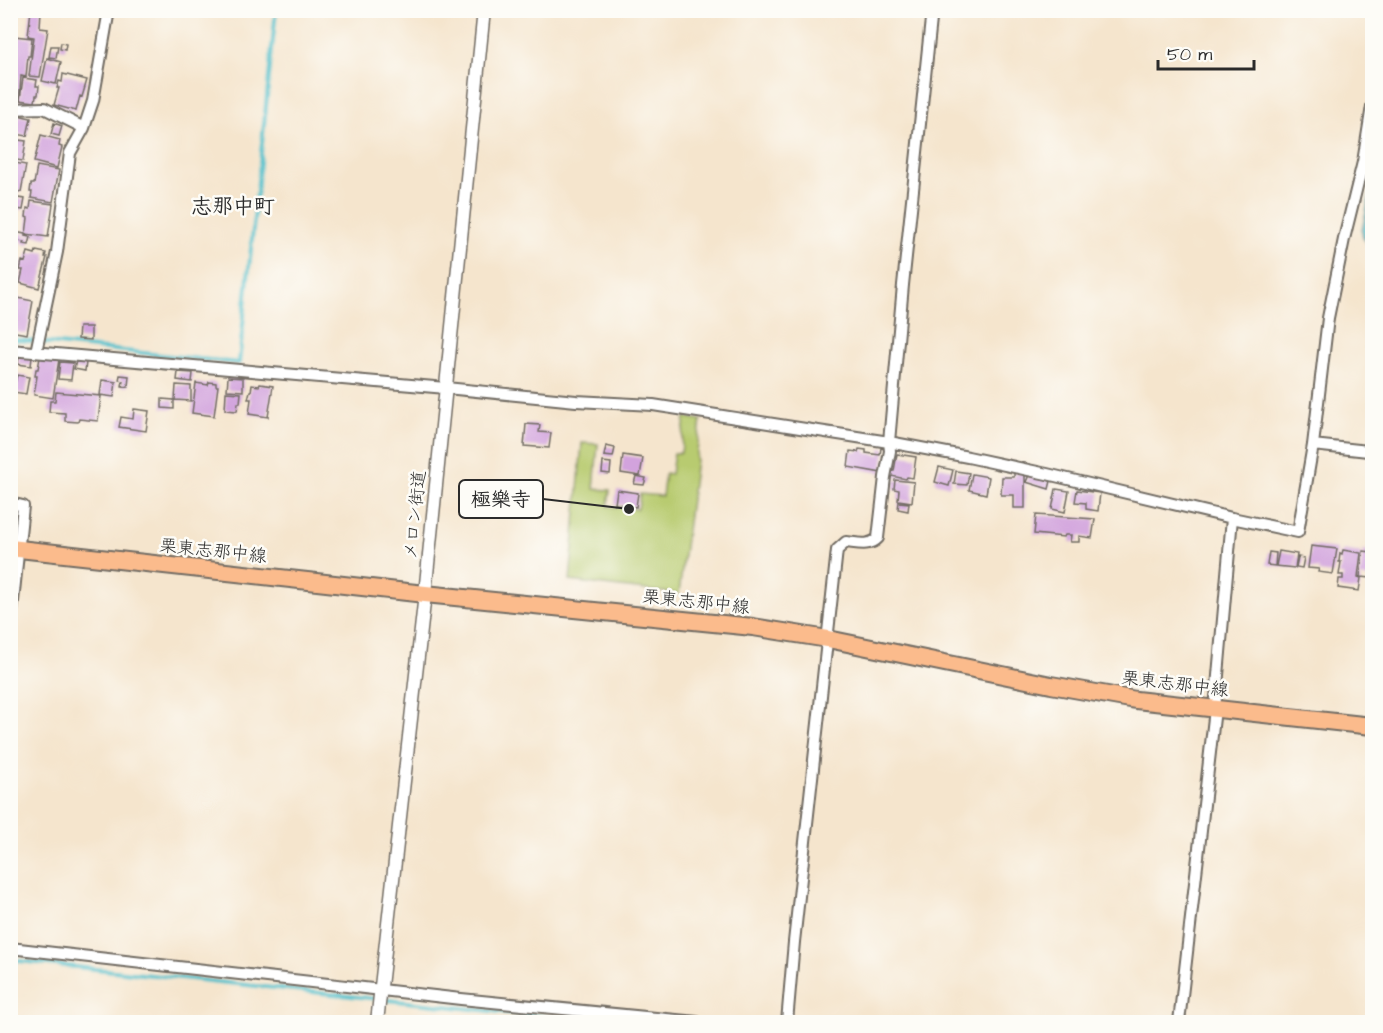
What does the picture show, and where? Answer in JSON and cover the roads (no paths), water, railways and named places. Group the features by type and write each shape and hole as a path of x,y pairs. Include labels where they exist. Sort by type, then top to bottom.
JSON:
{"main road":[{"name":"栗東志那中線","path":"15,549 753,627 828,639 1136,700 1372,726"}],"street":[{"path":"36,352 57,252 70,153 84,128 93,101 109,10"},
{"name":"メロン街道","path":"377,1023 425,594 484,10"},
{"path":"787,1023 837,549 846,542 868,544 875,542 878,538 890,451 903,285 932,10"},
{"path":"10,350 653,405 889,442 968,457 1298,532 1313,445 1328,318 1363,162 1372,106"},
{"path":"10,109 44,108 84,128"},
{"path":"1313,445 1372,450"},
{"path":"10,503 23,506 15,549 10,630"},
{"path":"1179,1023 1215,709 1232,518"},
{"path":"10,948 380,997 621,1020 697,1023"}],"water":[{"path":"1372,185 1372,246 1365,240 1362,231"}],"waterway":[{"path":"10,339 239,363 276,10"},
{"path":"10,960 596,1022"}],"place":[{"name":"極樂寺","path":"629,509"}],"district":[{"name":"志那中町","path":"233,206"}]}
